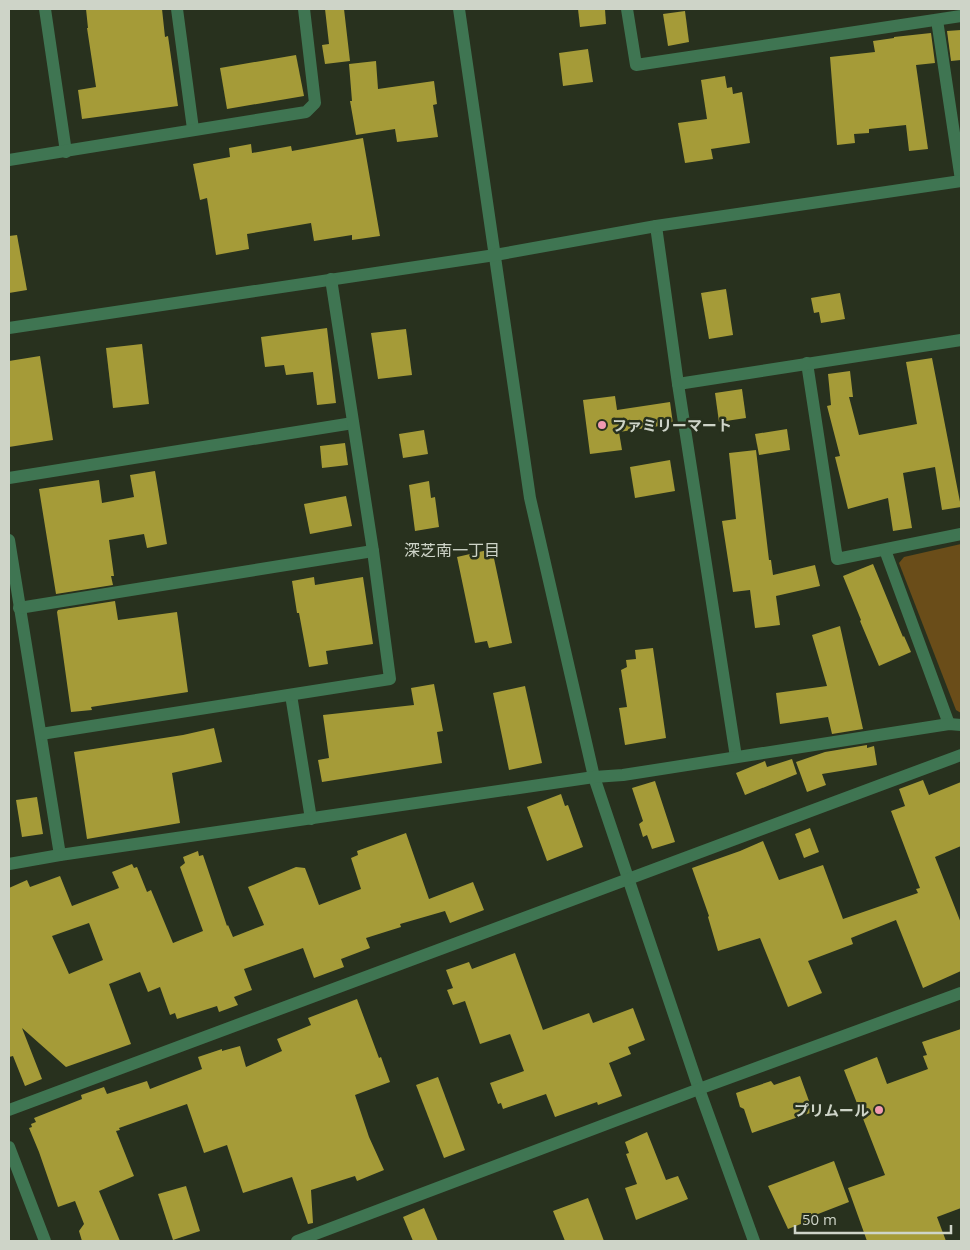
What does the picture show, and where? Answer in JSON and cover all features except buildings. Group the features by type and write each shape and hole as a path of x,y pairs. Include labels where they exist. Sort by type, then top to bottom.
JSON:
{"street":[{"path":"45,9 66,152"},
{"path":"177,9 193,129"},
{"path":"9,160 306,112 315,103 304,9"},
{"path":"459,9 530,498 594,777 699,1089 754,1241"},
{"path":"627,9 636,65 961,16"},
{"path":"9,328 495,255 656,226 961,181 937,20"},
{"path":"656,226 678,384 736,758"},
{"path":"41,734 390,679 373,551 331,279"},
{"path":"678,384 961,340"},
{"path":"807,363 838,559 961,534"},
{"path":"9,478 352,423"},
{"path":"9,540 60,855"},
{"path":"9,864 955,725 885,550"},
{"path":"19,608 373,551"},
{"path":"291,695 311,819"},
{"path":"9,1110 961,755"},
{"path":"297,1241 699,1089 961,993"},
{"path":"9,1147 45,1241"}],"shaded area":[{"path":"961,544 961,713 956,710 899,563 904,557"}],"place":[{"name":"ファミリーマート","path":"602,425"},
{"name":"プリムール","path":"879,1110"}],"district":[{"name":"深芝南一丁目","path":"452,550"}]}
